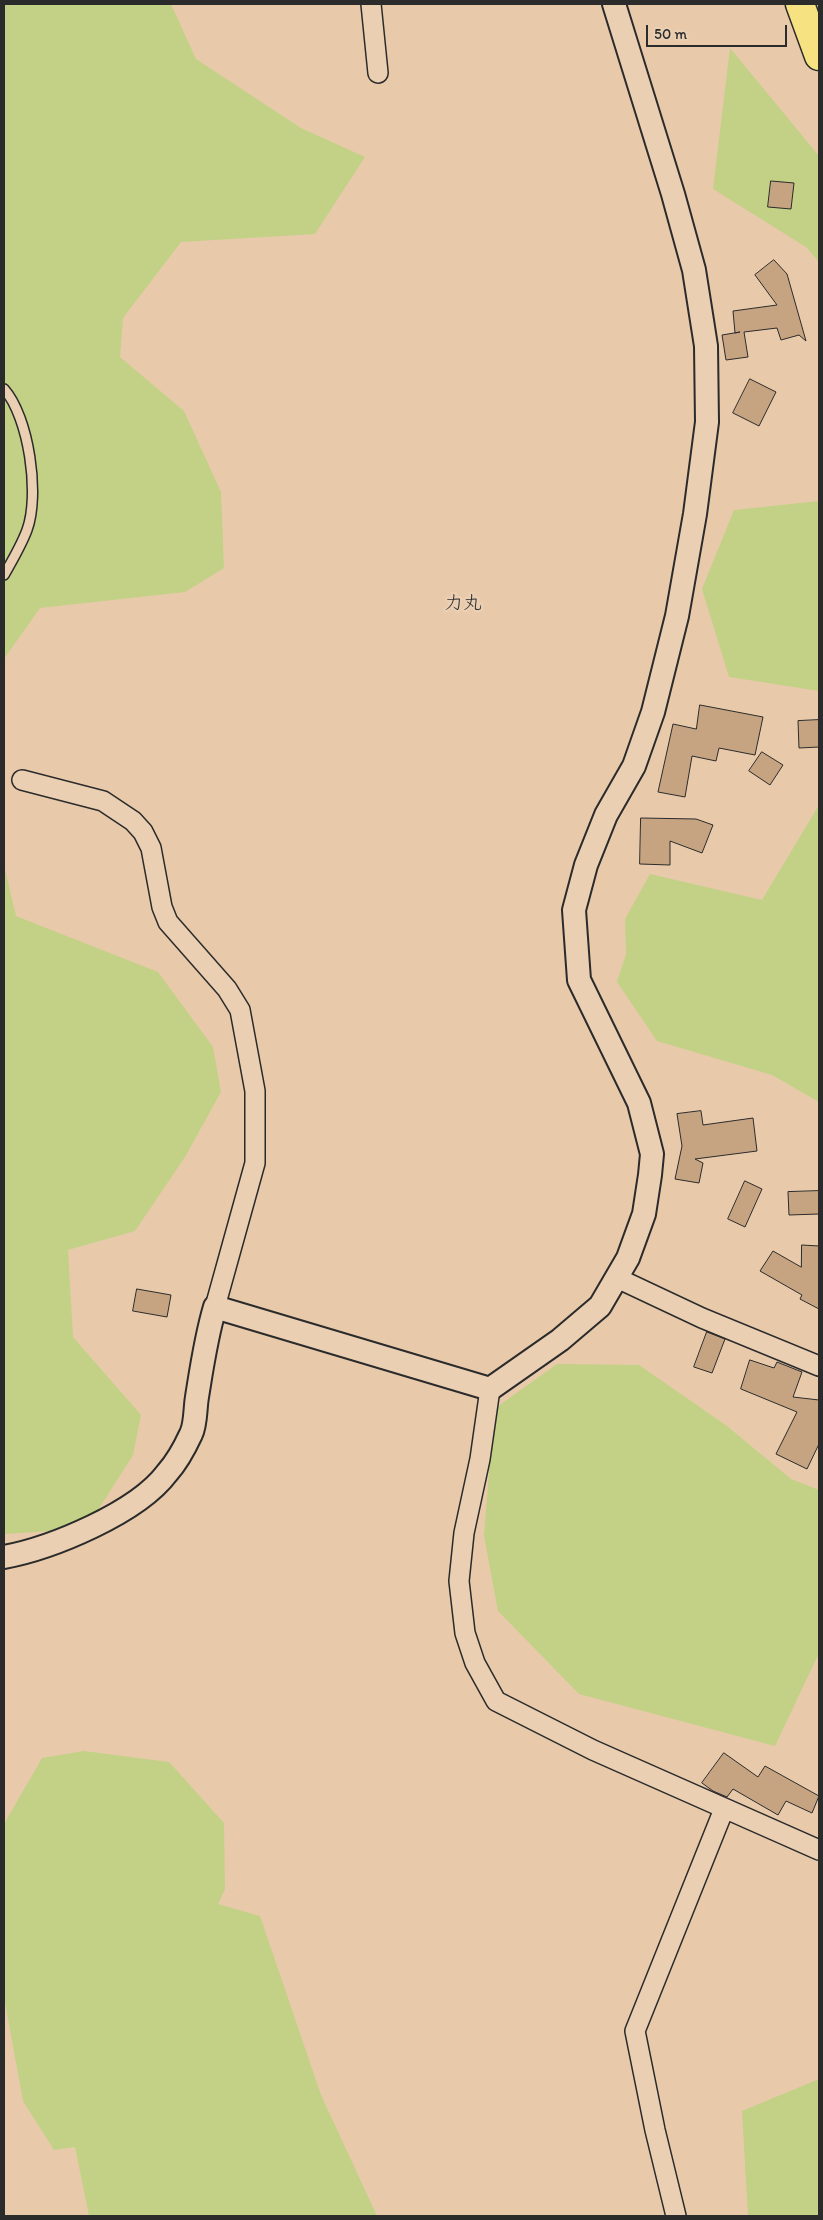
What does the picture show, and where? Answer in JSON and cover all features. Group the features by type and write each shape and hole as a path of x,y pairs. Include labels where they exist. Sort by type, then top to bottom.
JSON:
{"highway":[{"path":"800,4 819,56"}],"street":[{"path":"372,4 378,73"},
{"path":"614,4 674,194 694,270 706,346 707,422 695,514 677,616 653,712 634,766 606,816 586,865 574,910 579,980 639,1102 652,1154 644,1214 628,1258 600,1306 560,1340 490,1390 480,1459 464,1534 459,1581 465,1633 479,1670 496,1701 594,1750 819,1850"},
{"path":"4,1558 24,1554 56,1542 111,1516 143,1496 167,1474 192,1433 207,1333 254,1163 255,1091 240,1010 226,989 168,922 162,908 151,848 143,832 133,821 103,801 22,780"},
{"path":"617,1278 702,1318 819,1366"},
{"path":"215,1307 490,1390"},
{"path":"676,2216 655,2130 635,2031 724,1809"}],"lane":[{"path":"4,389 10,396 23,426 32,487 28,529 4,575"}],"green space":[{"path":"4,4 171,4 196,59 301,128 365,157 315,234 181,242 123,318 120,357 184,411 221,492 224,568 185,592 40,608 4,659"},
{"path":"730,48 819,156 819,262 806,247 713,189"},
{"path":"819,501 819,691 729,677 702,589 734,510"},
{"path":"819,805 819,1102 772,1075 657,1041 617,982 626,954 625,919 650,874 762,900"},
{"path":"4,865 16,916 158,972 213,1047 221,1092 185,1157 135,1231 68,1250 73,1337 141,1415 133,1455 86,1529 4,1534"},
{"path":"557,1364 639,1365 727,1426 791,1479 819,1490 819,1653 775,1746 579,1694 498,1611 484,1536 494,1409"},
{"path":"84,1751 169,1762 224,1823 225,1889 218,1904 260,1916 321,2095 377,2216 89,2216 75,2147 54,2150 23,2101 4,1997 4,1824 42,1758"},
{"path":"819,2079 819,2216 748,2216 742,2111"}],"building":[{"path":"771,181 794,183 791,209 768,207"},
{"path":"774,260 787,274 806,341 799,335 781,340 777,328 744,332 748,357 726,360 722,335 735,333 733,311 777,305 755,275"},
{"path":"750,379 776,392 759,426 733,413"},
{"path":"700,705 763,717 755,755 719,748 716,761 692,756 685,797 658,792 673,724 696,729"},
{"path":"819,720 819,747 799,748 798,721"},
{"path":"762,752 783,765 770,785 749,771"},
{"path":"641,818 696,819 713,825 702,853 670,841 670,865 640,864"},
{"path":"701,1111 703,1125 753,1118 757,1151 695,1159 703,1163 699,1183 675,1179 682,1146 677,1114"},
{"path":"745,1181 762,1189 745,1227 728,1219"},
{"path":"819,1191 819,1214 789,1215 788,1192"},
{"path":"802,1245 819,1246 819,1309 800,1299 802,1295 760,1271 773,1251 801,1267"},
{"path":"137,1289 171,1295 167,1317 133,1311"},
{"path":"707,1332 725,1339 712,1373 694,1367"},
{"path":"750,1360 774,1368 777,1362 802,1372 793,1397 819,1400 819,1444 807,1469 776,1454 797,1412 741,1389"},
{"path":"724,1753 758,1777 765,1766 819,1796 812,1813 786,1801 778,1815 733,1789 727,1797 713,1791 702,1783"}],"district":[{"name":"力丸","path":"463,604"}]}
